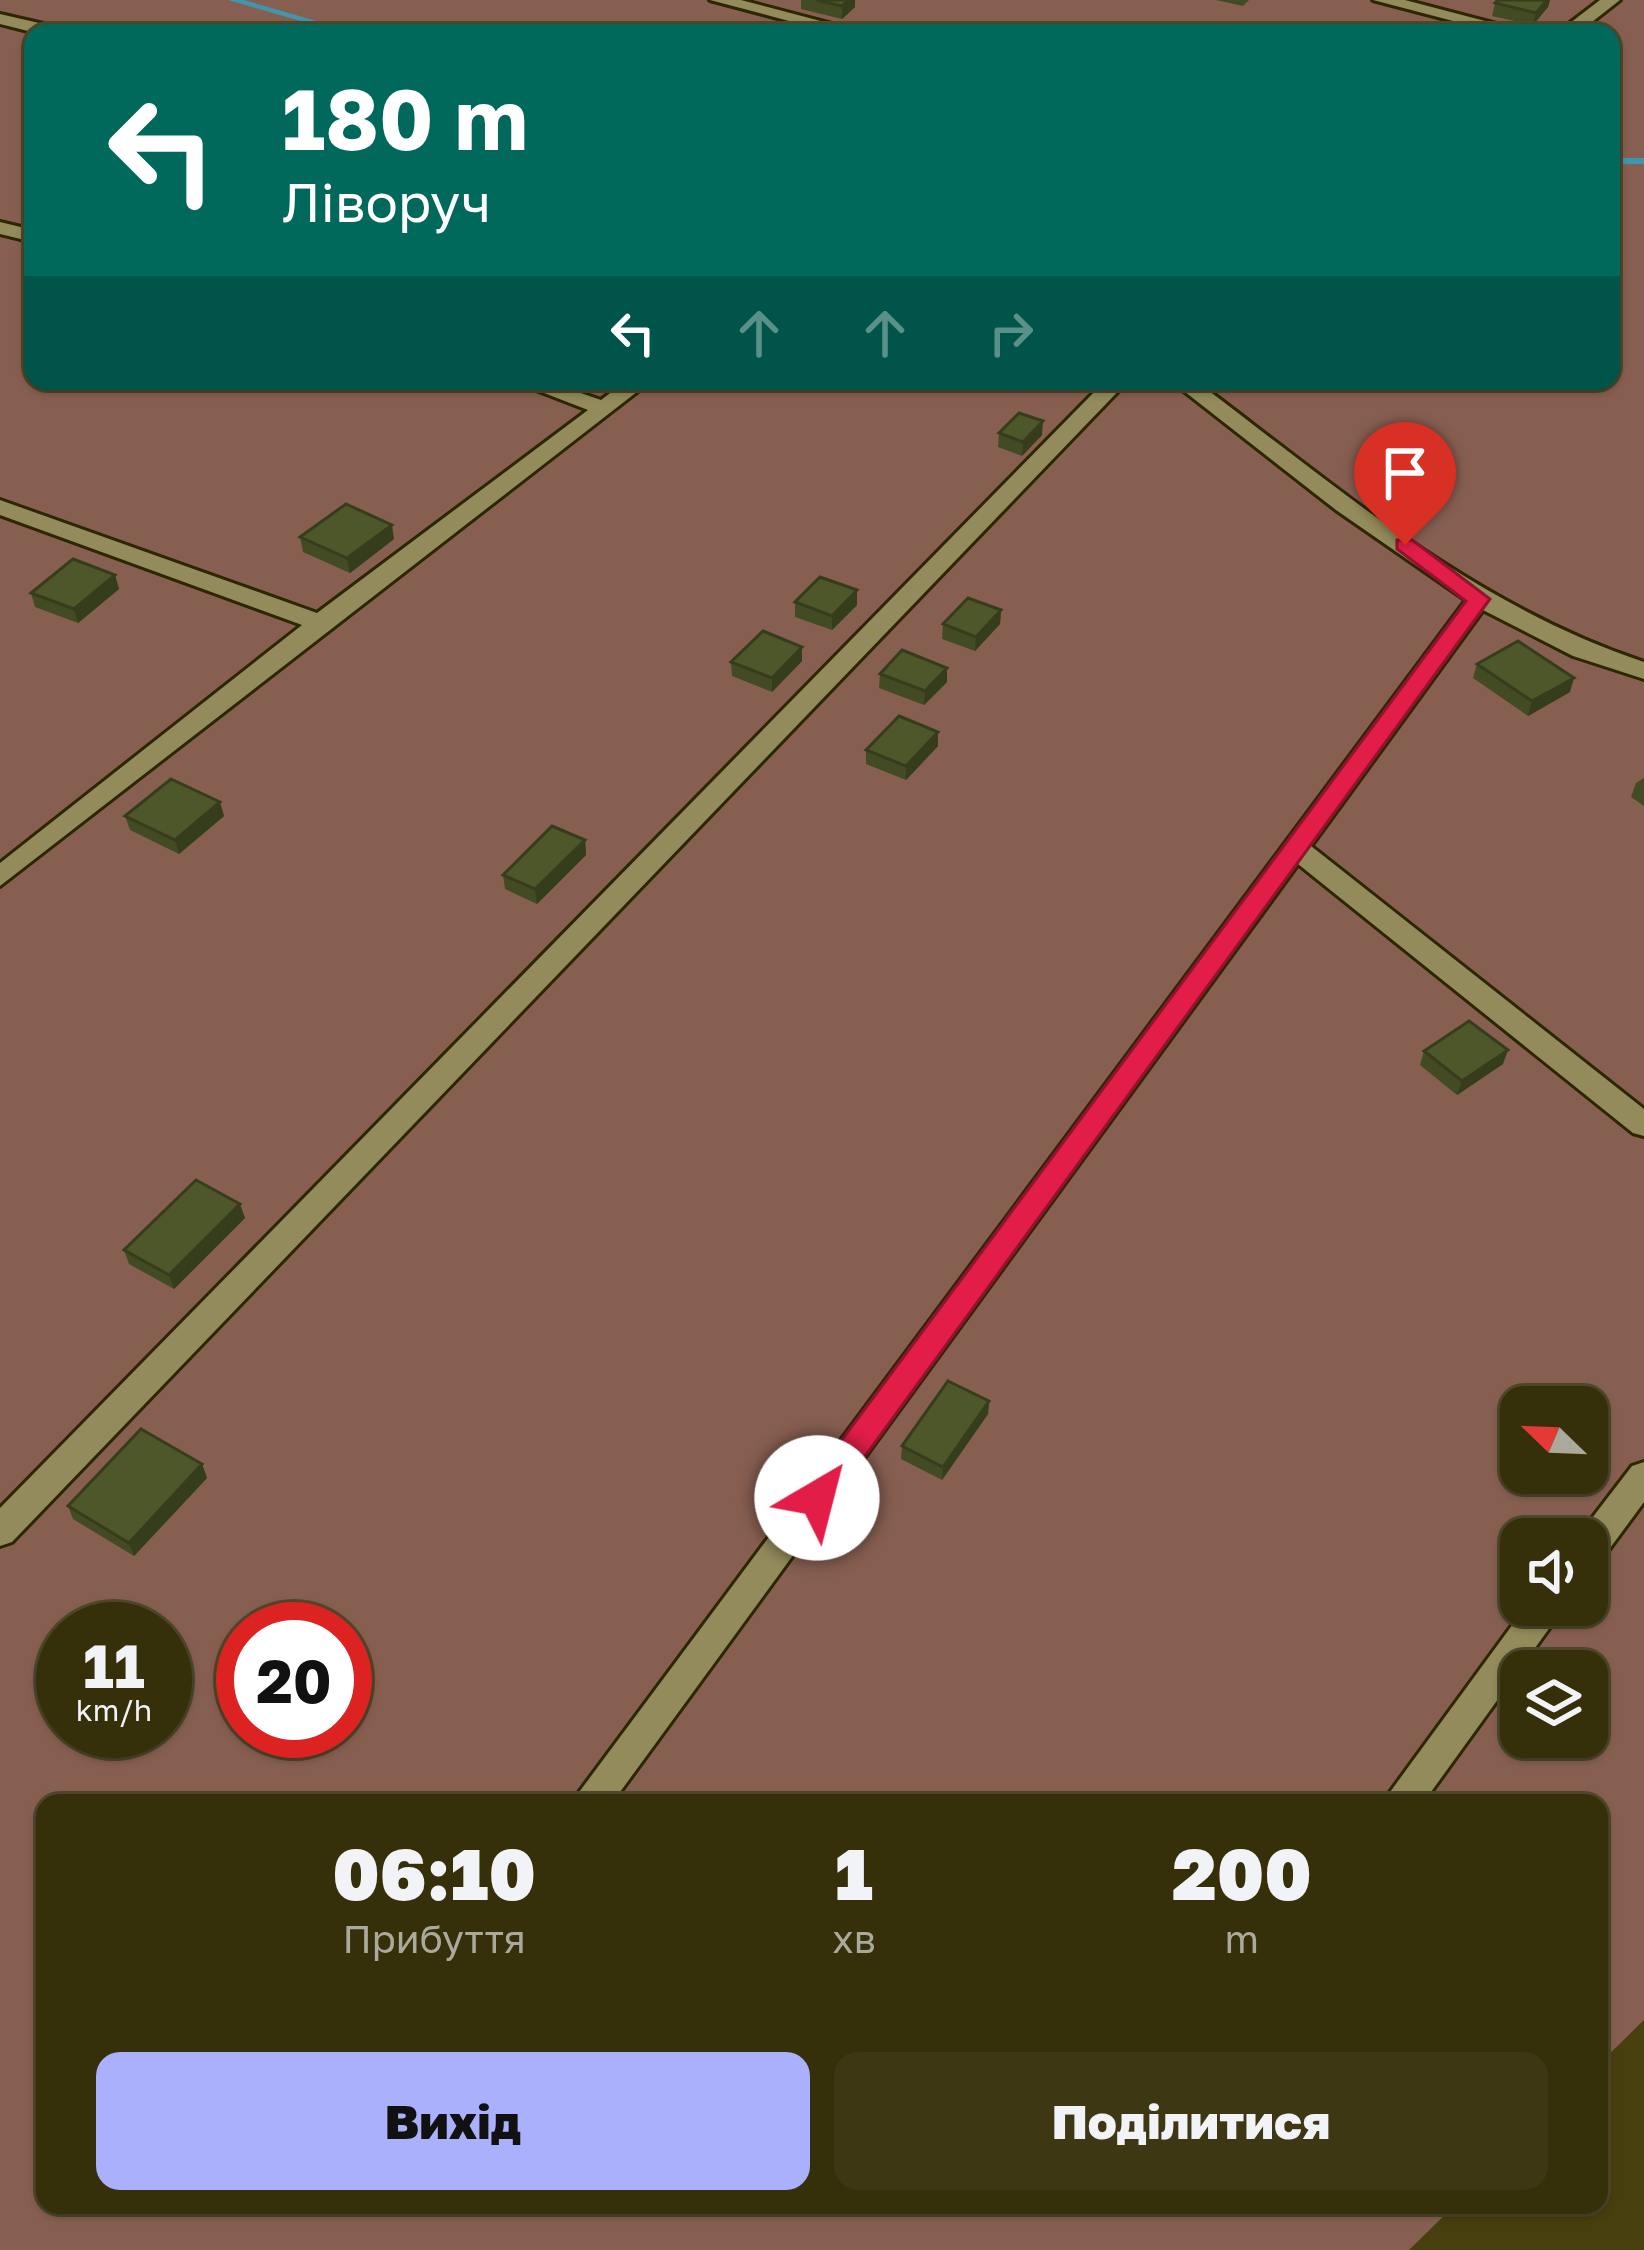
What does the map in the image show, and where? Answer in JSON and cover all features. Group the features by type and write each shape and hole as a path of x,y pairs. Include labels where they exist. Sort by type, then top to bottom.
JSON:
{"lane":[{"path":"719,0 819,24"},
{"path":"1382,0 1484,24"},
{"path":"1578,24 1611,0"},
{"path":"551,390 605,408"},
{"path":"0,877 320,623 628,390"},
{"path":"0,1531 1108,390"},
{"path":"1194,390 1479,599 1611,662 1644,684"},
{"path":"0,507 320,623"},
{"path":"597,1794 1299,850 1479,599"},
{"path":"1611,662 1644,671"},
{"path":"1299,850 1644,1125"},
{"path":"1608,1524 1644,1475"},
{"path":"1408,1794 1532,1626"}],"shaded area":[{"path":"0,0 1644,0 1644,2020 1608,2055 1608,1794 36,1794 36,2214 1446,2214 1409,2250 0,2250"}],"building":[{"path":"817,0 849,0 842,6"},
{"path":"1547,0 1536,13 1495,3"},
{"path":"1019,413 1043,421 1023,442 999,433"},
{"path":"346,504 392,525 347,558 300,537"},
{"path":"73,559 115,575 74,609 31,593"},
{"path":"820,577 857,590 832,616 795,602"},
{"path":"968,598 1001,610 976,637 943,624"},
{"path":"763,631 802,647 772,678 731,662"},
{"path":"1518,641 1574,678 1532,701 1477,664"},
{"path":"902,650 947,668 925,691 880,674"},
{"path":"899,716 938,732 906,766 866,750"},
{"path":"171,779 220,802 175,840 125,816"},
{"path":"552,826 585,840 535,889 503,875"},
{"path":"1469,1021 1508,1050 1462,1081 1424,1051"},
{"path":"196,1180 240,1204 169,1275 124,1250"},
{"path":"948,1381 989,1401 943,1467 902,1446"},
{"path":"141,1429 202,1464 129,1543 68,1506"}],"waterway":[{"path":"233,0 320,24"},
{"path":"1620,161 1644,161"}],"route":[{"path":"817,1498 1299,850 1479,599 1405,545"}]}
